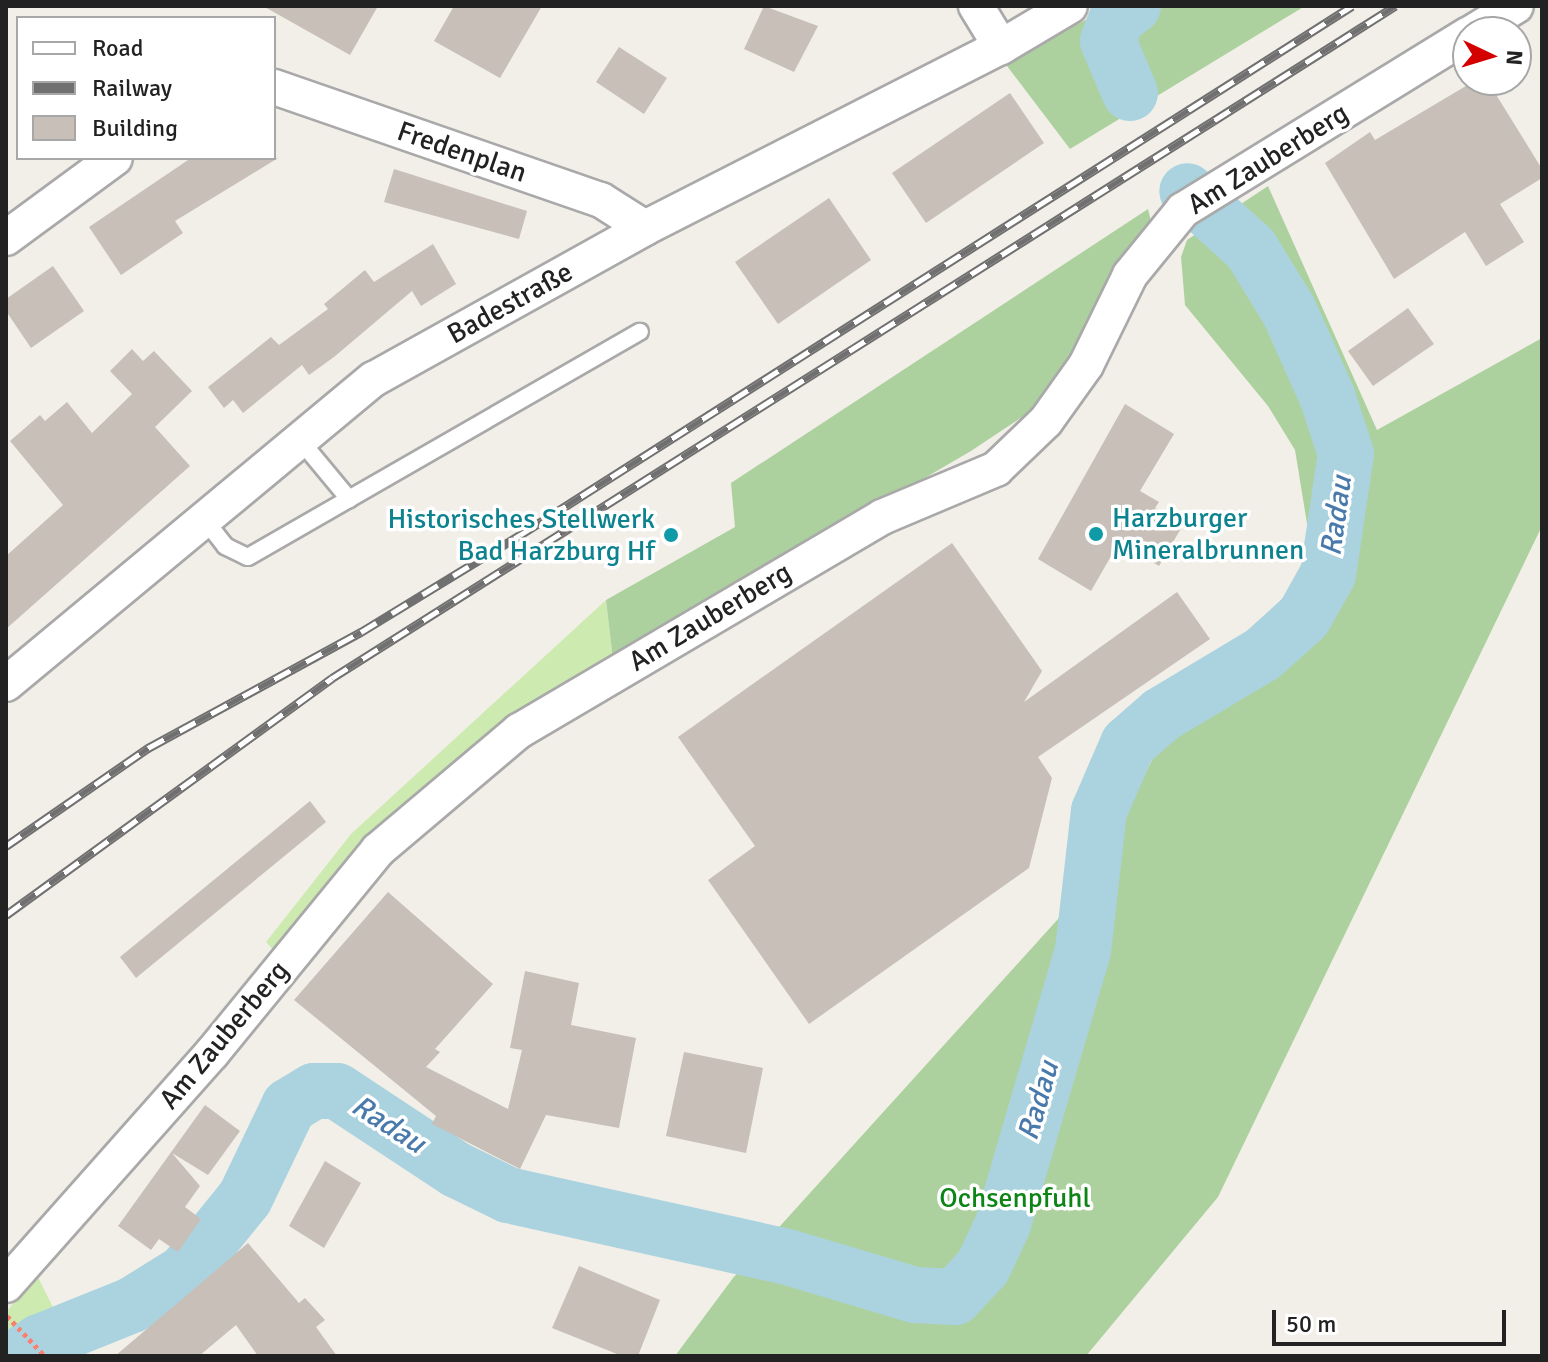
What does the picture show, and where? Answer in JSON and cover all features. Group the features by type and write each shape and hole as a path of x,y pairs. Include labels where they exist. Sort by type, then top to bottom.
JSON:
{"street":[{"path":"976,6 1001,47"},
{"name":"Badestraße","path":"6,684 374,379 645,228 1001,47 1070,6"},
{"name":"Am Zauberberg","path":"6,1285 212,1053 378,850 519,731 882,517 996,469 1046,421 1086,365 1130,275 1183,210 1452,45"},
{"name":"Fredenplan","path":"276,88 601,200 645,228"},
{"path":"6,238 112,160"}],"lane":[{"path":"205,520 225,546 248,557 640,332"},
{"path":"300,440 349,499"}],"path":[{"path":"6,1316 43,1354"}],"green space":[{"path":"1113,6 1305,6 1070,149 1004,62"},
{"name":"Ochsenpfuhl","path":"1268,186 1377,430 1542,338 1542,526 1218,1197 1086,1356 675,1356 733,1278 1087,887 1193,680 1298,585 1311,548 1295,450 1268,406 1185,305 1181,257 1187,240"},
{"path":"1148,209 1151,221 1115,266 1073,358 1043,403 971,451 613,660 606,600 735,527 731,483"},
{"path":"606,600 613,660 276,953 266,942 351,834"},
{"path":"37,1275 77,1356 6,1356 6,1312"}],"building":[{"path":"263,6 378,6 350,55"},
{"path":"454,6 542,6 500,78 434,41"},
{"path":"764,6 818,26 794,72 744,49"},
{"path":"619,47 667,78 644,114 596,82"},
{"path":"1010,93 1044,143 926,223 892,173"},
{"path":"1452,94 1497,96 1542,169 1542,178 1500,204 1524,242 1486,266 1465,232 1394,279 1325,163 1370,132 1375,140"},
{"path":"188,160 275,160 175,221 183,233 121,275 89,227"},
{"path":"394,169 527,211 519,239 384,202"},
{"path":"829,198 871,260 778,324 735,262"},
{"path":"433,244 456,284 421,306 412,291 334,357 309,375 302,365 243,413 233,400 224,408 208,387 271,337 279,345 328,309 324,304 365,270 374,282"},
{"path":"53,266 84,311 31,348 6,311 6,299"},
{"path":"1408,308 1434,344 1373,386 1348,351"},
{"path":"132,349 143,361 154,351 192,391 155,427 190,466 6,629 6,556 63,505 10,441 40,415 45,421 67,402 92,433 132,394 110,371"},
{"path":"1125,404 1174,434 1140,491 1159,502 1155,508 1183,525 1159,566 1131,549 1125,558 1114,551 1091,591 1038,559"},
{"path":"952,543 1042,671 1024,702 1177,592 1210,639 1038,757 1052,778 1029,868 809,1024 708,880 755,846 678,737"},
{"path":"310,801 326,822 136,978 120,957"},
{"path":"388,892 493,984 435,1049 440,1052 426,1067 508,1109 522,1050 510,1048 525,971 579,983 571,1025 636,1038 619,1128 546,1115 520,1169 432,1124 436,1116 294,1000"},
{"path":"684,1052 763,1068 746,1153 666,1136"},
{"path":"205,1105 240,1131 208,1175 172,1153 200,1186 185,1207 201,1219 178,1252 159,1239 151,1250 118,1226"},
{"path":"325,1161 361,1183 324,1248 289,1226"},
{"path":"248,1243 299,1303 305,1298 325,1320 316,1327 337,1356 258,1356 236,1325 199,1356 115,1356"},
{"path":"579,1266 660,1300 638,1356 622,1356 552,1328"}],"waterway":[{"name":"Radau","path":"1130,93 1108,41 1117,18 1133,6"},
{"name":"Radau","path":"19,1356 40,1342 132,1305 185,1272 245,1198 289,1106 314,1091 337,1091 457,1170 508,1195 784,1256 915,1295 955,1297 983,1267 1003,1224 1083,951 1099,811 1128,744 1161,715 1263,654 1304,617 1328,574 1346,454 1327,396 1289,311 1251,249 1187,191"}],"railway":[{"path":"6,846 148,748 361,632 520,535 1352,6"},
{"path":"6,915 332,678 1395,6"}],"place":[{"name":"Harzburger Mineralbrunnen","path":"1096,534"},
{"name":"Historisches Stellwerk Bad Harzburg Hf","path":"671,535"}]}
